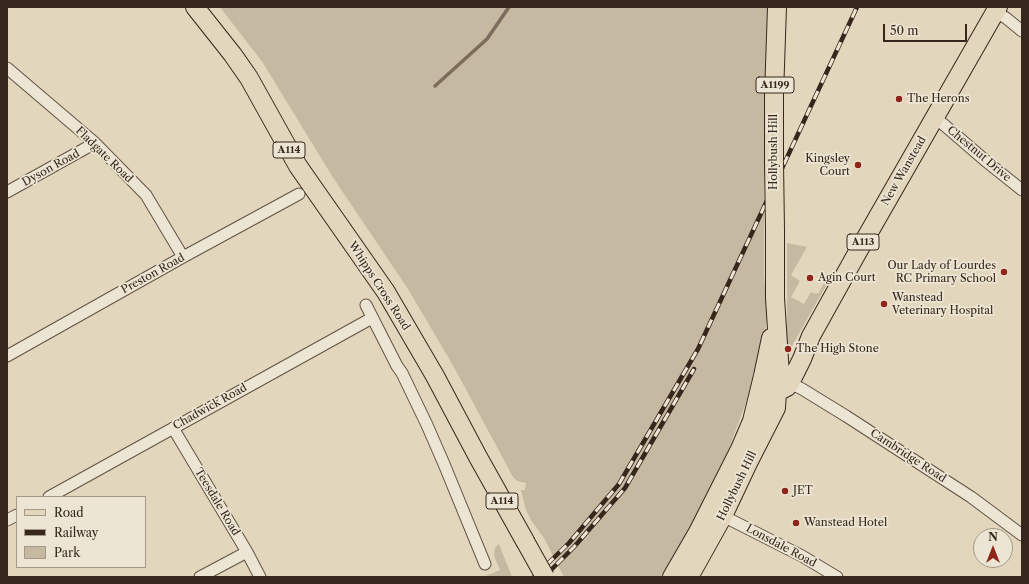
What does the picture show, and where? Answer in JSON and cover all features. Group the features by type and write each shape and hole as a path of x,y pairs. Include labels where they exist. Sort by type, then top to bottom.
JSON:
{"main road":[{"name":"Whipps Cross Road","path":"195,7 249,78 298,166 386,292 435,376 545,577"},
{"name":"Hollybush Hill","path":"689,577 724,516 776,408 782,383 775,298 774,230 774,95 777,7"},
{"name":"New Wanstead","path":"782,383 811,336 997,9"},
{"name":"Hollybush Hill","path":"672,577 698,532 740,449 752,421 770,346 775,298"},
{"name":"Hollybush Hill","path":"752,421 782,383"}],"street":[{"path":"997,9 1022,31"},
{"name":"Fladgate Road","path":"7,68 95,143 146,195 183,257"},
{"name":"Chestnut Drive","path":"935,119 1022,190"},
{"name":"Dyson Road","path":"7,192 95,143"},
{"name":"Preston Road","path":"7,356 299,194"},
{"name":"Whipps Cross Road","path":"366,305 397,366 402,372 427,425 485,564"},
{"name":"Chadwick Road","path":"51,496 372,318"},
{"name":"Cambridge Road","path":"782,383 802,389 846,416 971,497 1022,535"},
{"name":"Teesdale Road","path":"173,428 260,577"},
{"path":"7,520 16,516"},
{"name":"Lonsdale Road","path":"724,516 802,556 837,577"},
{"path":"200,577 246,552"}],"green space":[{"path":"220,7 768,7 764,135 764,274 767,317 760,372 751,389 728,451 665,577 564,577 544,538 531,520 526,510 521,490 525,490 526,483 517,481 513,477 455,369 408,289 332,176 263,63"},
{"path":"787,243 807,247 791,275 800,281 791,297 804,304 811,292 818,294 825,281 828,282 792,346 787,344"},
{"path":"499,544 512,577 483,577 500,570 494,553"}],"waterway":[{"path":"435,86 487,39 509,7"}],"railway":[{"path":"534,577 569,543 619,484 698,349 857,7"},
{"path":"544,577 574,547 625,488 694,369"}],"place":[{"name":"The Herons","path":"899,99"},
{"name":"Kingsley Court","path":"858,165"},
{"name":"Our Lady of Lourdes RC Primary School","path":"1004,272"},
{"name":"Agin Court","path":"810,278"},
{"name":"Wanstead Veterinary Hospital","path":"884,304"},
{"name":"The High Stone","path":"788,349"},
{"name":"JET","path":"785,491"},
{"name":"Wanstead Hotel","path":"796,523"}]}
